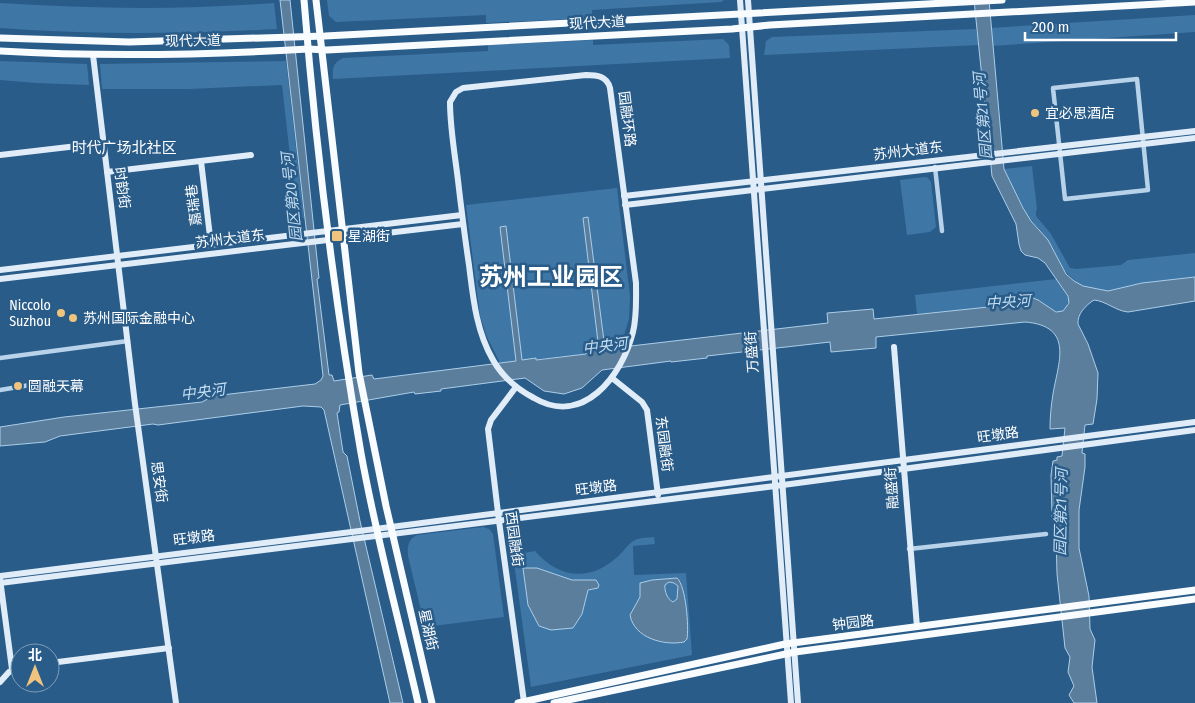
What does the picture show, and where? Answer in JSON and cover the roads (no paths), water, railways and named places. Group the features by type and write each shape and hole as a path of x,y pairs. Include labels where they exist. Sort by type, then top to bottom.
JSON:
{"main road":[{"name":"星湖街","path":"304,0 338,316 362,454 378,532 418,703"},
{"name":"星湖街","path":"316,0 359,373 392,531 432,703"},
{"name":"万盛街","path":"740,0 773,477 791,703"},
{"name":"万盛街","path":"748,0 798,703"},
{"name":"现代大道","path":"0,38 139,42 319,36 1002,0"},
{"name":"现代大道","path":"0,51 93,55 321,50 1195,2"},
{"name":"时韵街","path":"93,55 119,265"},
{"name":"园融环路","path":"586,75 598,75 604,78 609,83 610,88 625,205 636,297 635,325 630,343 613,376 590,399 578,404 563,406 542,403 514,384 493,360 481,332 475,308 463,224 450,105 452,98 456,92 466,87 586,75"},
{"name":"苏州大道东","path":"1143,141 1195,131"},
{"name":"苏州大道东","path":"625,205 753,190 761,185 935,164 1005,152 1059,150 1143,141 1195,138"},
{"path":"0,156 103,143"},
{"name":"苏州大道东","path":"935,164 1006,160 1059,150"},
{"path":"107,172 251,155"},
{"name":"嘉瑞巷","path":"201,161 211,245"},
{"name":"苏州大道东","path":"624,196 752,182 761,185"},
{"name":"苏州大道东","path":"0,270 462,215"},
{"name":"苏州大道东","path":"0,279 463,224"},
{"name":"思安街","path":"119,265 135,404 176,703"},
{"name":"融盛街","path":"894,346 916,627"},
{"name":"东园融街","path":"613,376 642,402 647,410 658,496"},
{"name":"西园融街","path":"514,384 491,420 488,429 521,702"},
{"name":"旺墩路","path":"0,580 378,532 499,521 773,477 1195,422"},
{"name":"旺墩路","path":"392,531 498,513 783,485 1195,430"},
{"path":"0,580 10,654"},
{"name":"钟园路","path":"521,702 786,644 1195,590"},
{"name":"钟园路","path":"554,703 786,653 1195,599"},
{"path":"60,662 169,648"},
{"path":"0,682 10,671"}],"street":[{"path":"1136,80 1148,190 1065,199 1059,150 1053,88 1136,80"},
{"path":"935,164 942,231"},
{"path":"0,358 128,341"},
{"path":"0,390 36,384"},
{"path":"909,549 1046,534"}],"water":[{"name":"园区第21号河","path":"280,0 290,0 319,278 317,279 329,375 332,375 334,381 372,375 374,379 516,361 500,227 506,226 522,360 586,354 586,352 599,350 583,218 588,217 605,349 828,323 827,313 873,309 874,319 998,306 1028,296 1056,312 1063,311 1069,303 1068,296 1045,263 1038,258 1025,255 1021,251 1016,224 992,176 974,0 989,0 1004,169 1023,208 1031,221 1048,240 1066,274 1083,286 1108,291 1142,283 1195,277 1195,301 1128,312 1094,300 1083,310 1078,320 1098,373 1097,399 1093,424 1085,425 1082,453 1085,454 1085,467 1079,510 1079,548 1089,596 1090,629 1095,640 1092,667 1097,703 1074,703 1069,695 1074,686 1068,672 1070,657 1065,648 1057,574 1056,537 1052,516 1051,475 1053,461 1057,460 1057,457 1062,456 1065,428 1050,429 1051,407 1060,359 1060,348 1057,338 1051,331 1041,325 1025,322 876,337 876,348 831,352 830,342 602,370 582,388 564,394 544,391 525,378 441,389 441,391 415,394 414,392 340,405 339,412 337,413 343,452 347,456 360,521 403,703 390,703 324,410 321,407 303,406 158,425 153,424 60,436 45,442 0,446 0,427 64,417 202,402 213,396 315,384 321,380 323,376"},
{"path":"523,568 537,568 572,580 596,580 599,585 598,588 588,590 582,614 573,628 551,630 539,626 528,605"},
{"path":"677,578 680,582 685,598 688,626 687,639 684,642 668,643 651,639 637,629 633,623 630,615 640,597 640,583","holes":["669,582 678,586 677,599 673,602 668,597 665,585"]}],"place":[{"name":"宜必思酒店","path":"1035,113"},
{"name":"星湖街","path":"337,236"},
{"name":"Niccolo Suzhou","path":"61,313"},
{"name":"苏州国际金融中心","path":"73,318"},
{"name":"圆融天幕","path":"18,386"}],"district":[{"name":"时代广场北社区","path":"124,148"},
{"name":"苏州工业园区","path":"551,277"}],"water label":[{"name":"园区第20号河","path":"292,197"},
{"name":"中央河","path":"1008,302"},
{"name":"中央河","path":"605,346"},
{"name":"中央河","path":"203,392"}]}
